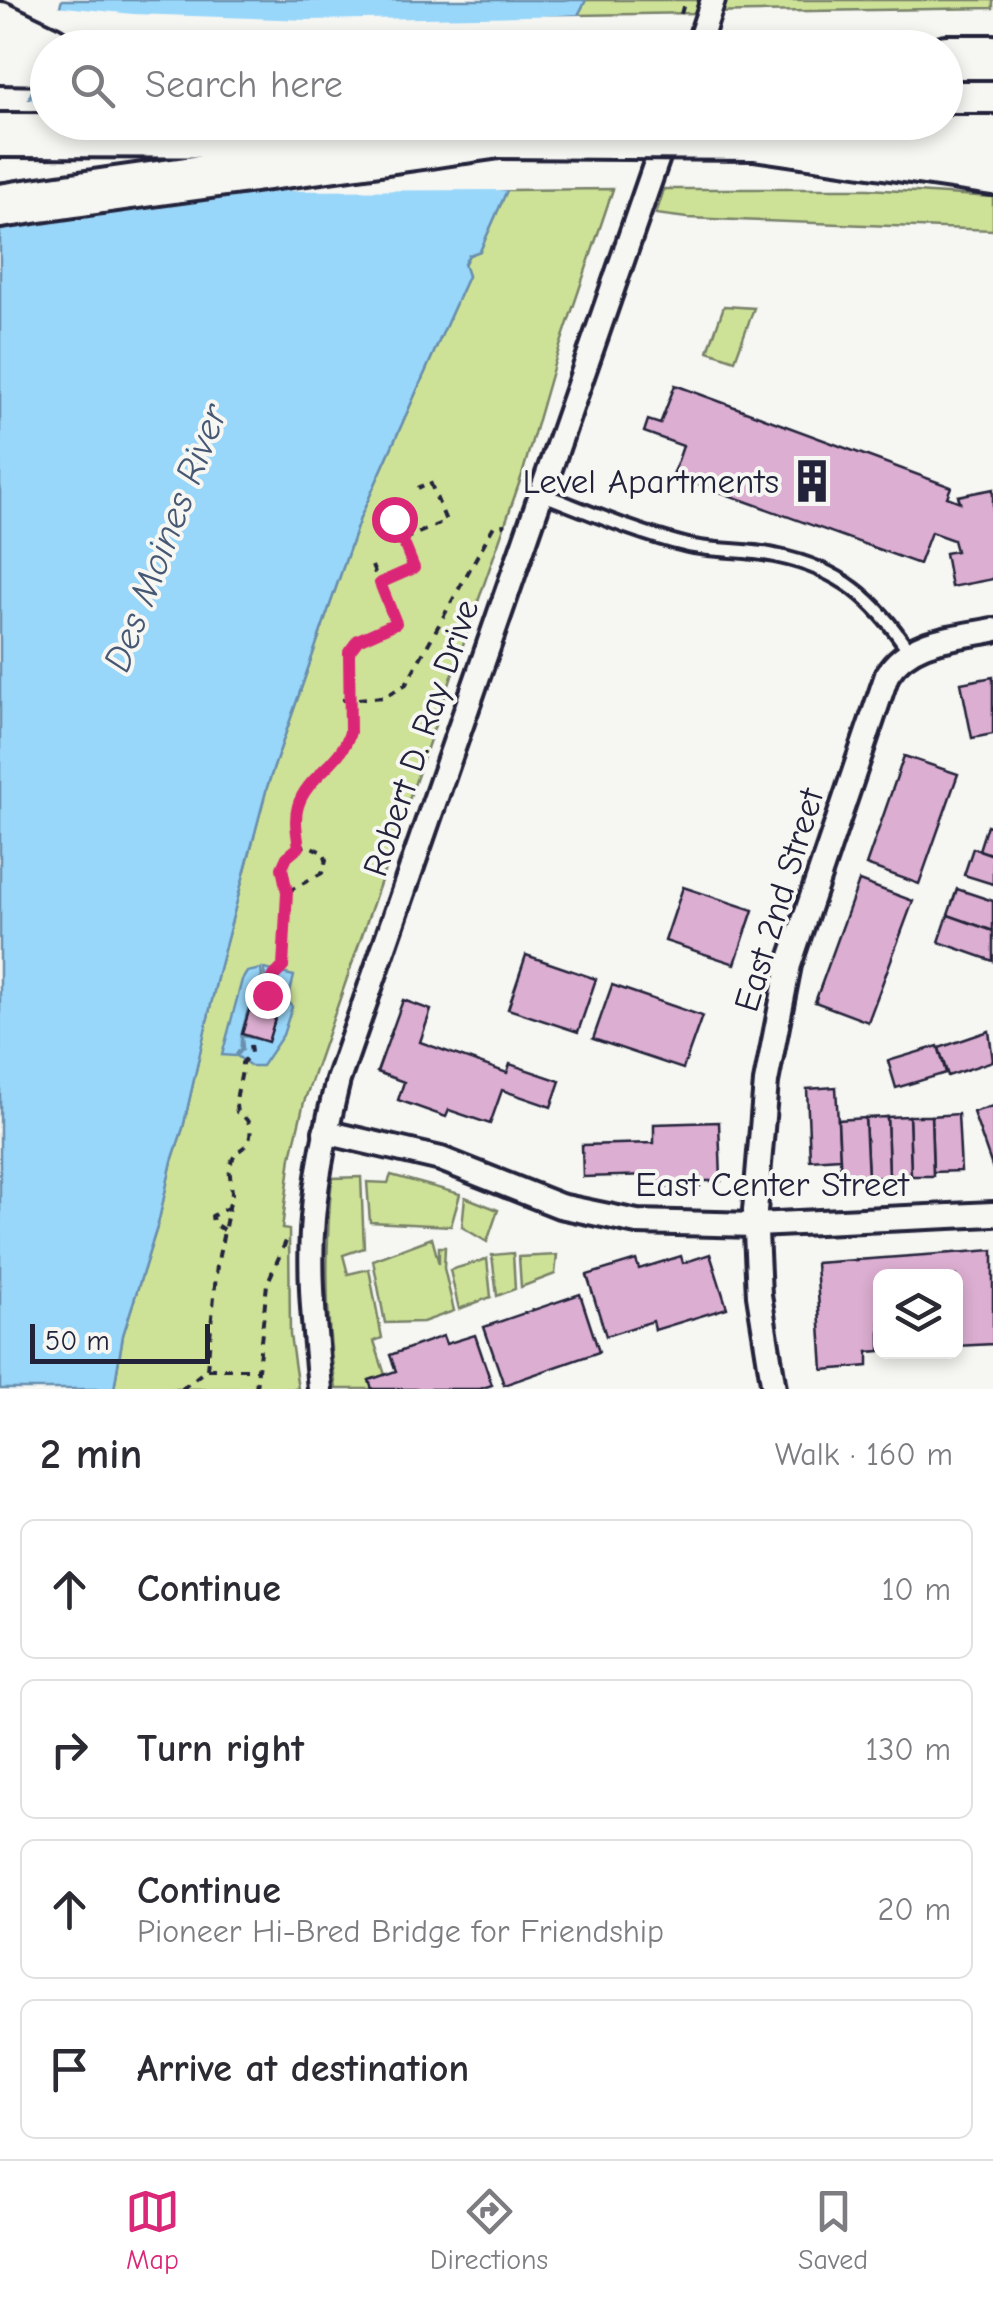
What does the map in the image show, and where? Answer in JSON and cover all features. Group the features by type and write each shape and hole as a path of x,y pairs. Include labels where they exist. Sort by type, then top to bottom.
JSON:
{"highway":[{"path":"0,24 30,38"},
{"path":"0,62 30,63"},
{"path":"0,135 30,135"},
{"path":"963,137 993,137"},
{"path":"0,206 471,140"},
{"path":"769,140 993,173"}],"street":[{"path":"702,30 713,0"},
{"name":"Robert D. Ray Drive","path":"320,1389 311,1266 312,1218 325,1132 338,1080 664,140"},
{"path":"909,651 923,644 993,630"},
{"name":"East 2nd Street","path":"774,1389 760,1295 756,1225 766,1082 788,965 888,675 895,662 909,651"},
{"name":"East Center Street","path":"325,1132 441,1158 546,1201 592,1215 666,1225 756,1225 993,1214"}],"lane":[{"path":"542,494 657,538 776,555 814,566 849,583 873,604 909,651"}],"path":[{"path":"680,14 685,0"},
{"path":"402,540 446,521 430,482 418,488"},
{"path":"380,583 414,568 394,519"},
{"path":"342,700 392,695 406,684 490,531 498,525 510,526"},
{"path":"299,847 299,803 348,744 352,717 349,652 364,637 396,623 372,566"},
{"path":"267,995 274,988 272,978 283,967 287,892 282,868 287,857 299,847 316,847 324,853 325,867 317,878 287,892"},
{"path":"207,1370 224,1230 229,1220 229,1166 236,1153 248,1144 251,1129 248,1120 235,1108 242,1063 251,1052 254,1038"},
{"path":"224,1230 213,1223 212,1216 230,1207"},
{"path":"256,1389 268,1284 287,1240"},
{"path":"182,1389 207,1370 258,1369"}],"green space":[{"path":"586,0 993,0 993,8 578,15"},
{"path":"613,189 555,361 522,475 304,1102 291,1157 282,1229 289,1230 290,1335 298,1389 114,1389 123,1335 158,1224 267,787 360,518 468,276 464,265 469,255 480,251 507,190"},
{"path":"664,189 868,189 993,197 993,230 656,214"},
{"path":"724,306 754,308 735,360 708,351"},
{"path":"391,1175 460,1194 451,1226 370,1222 367,1182 388,1183"},
{"path":"361,1177 364,1248 343,1255 348,1274 369,1269 382,1338 374,1341 385,1375 369,1380 372,1389 336,1389 327,1284 332,1178"},
{"path":"465,1197 498,1210 487,1242 462,1227"},
{"path":"432,1238 439,1264 439,1247 445,1247 444,1268 454,1311 423,1322 385,1323 373,1260"},
{"path":"513,1253 515,1289 497,1296 492,1255"},
{"path":"557,1255 555,1274 521,1287 519,1257"},
{"path":"487,1259 491,1297 459,1309 450,1270"}],"water":[{"path":"62,0 586,0 578,15 337,30 52,30"},
{"name":"Des Moines River","path":"30,97 30,140 170,140 507,190 480,251 469,255 464,264 468,276 360,518 267,787 158,1224 123,1335 114,1389 0,1389 0,187"},
{"path":"261,969 262,977 247,1012 241,1048 235,1056 222,1055 242,980 247,972"},
{"path":"264,969 294,976 288,1000 292,1007 283,1035 262,1066 251,1066 237,1056 243,1049 242,1036 268,1041 281,999 258,992 265,978"}],"pier":[{"path":"55,6 133,14 308,20 583,15 577,30 47,30"},
{"path":"24,100 30,100 30,140 532,140 513,190 235,191 0,180"}],"building":[{"name":"Level Apartments","path":"675,385 951,487 947,497 960,502 958,496 993,489 993,579 951,587 945,553 956,551 953,540 931,532 919,564 673,475 683,446 644,432 648,420 660,424"},
{"path":"993,677 993,734 972,738 961,683"},
{"path":"904,756 958,774 919,884 866,865"},
{"path":"987,825 993,827 993,855 979,850"},
{"path":"973,848 993,855 993,884 964,875"},
{"path":"859,881 913,901 868,1022 815,1002"},
{"path":"683,887 753,910 735,964 665,941"},
{"path":"957,889 993,901 993,931 948,915"},
{"path":"948,915 993,931 993,961 939,942"},
{"path":"526,955 596,979 578,1032 508,1009"},
{"path":"612,985 702,1016 683,1069 593,1039"},
{"path":"255,991 281,999 268,1042 242,1034"},
{"path":"403,1000 431,1010 420,1042 507,1073 510,1064 560,1081 551,1107 502,1090 490,1124 449,1110 446,1117 398,1100 404,1082 377,1072"},
{"path":"989,1031 993,1061 948,1076 939,1048"},
{"path":"938,1046 946,1073 896,1088 888,1061"},
{"path":"836,1087 840,1158 810,1160 807,1089"},
{"path":"993,1106 993,1169 973,1112"},
{"path":"958,1114 961,1171 933,1172 931,1116"},
{"path":"909,1116 931,1116 933,1176 911,1176"},
{"path":"909,1116 911,1176 889,1177 887,1117"},
{"path":"887,1117 889,1177 868,1178 865,1118"},
{"path":"865,1118 868,1178 841,1179 838,1120"},
{"path":"719,1122 721,1181 652,1188 652,1175 583,1177 582,1145 654,1143 654,1124"},
{"path":"993,1250 993,1344 963,1346 963,1269 873,1269 873,1352 868,1352 868,1366 823,1370 816,1263"},
{"path":"710,1254 727,1308 655,1330 653,1321 606,1336 587,1275 636,1260 639,1269 681,1256 683,1263"},
{"path":"580,1294 599,1352 504,1385 484,1327"},
{"path":"475,1335 492,1385 480,1389 372,1389 369,1380 396,1371 390,1355 443,1336 446,1344"}],"place":[{"name":"Level Apartments","path":"812,481"}],"route":[{"path":"267,995 274,988 272,978 283,967 287,892 282,868 292,850 299,847 296,811 306,790 348,744 352,717 349,652 358,640 396,623 380,583 414,568 394,519"}]}
